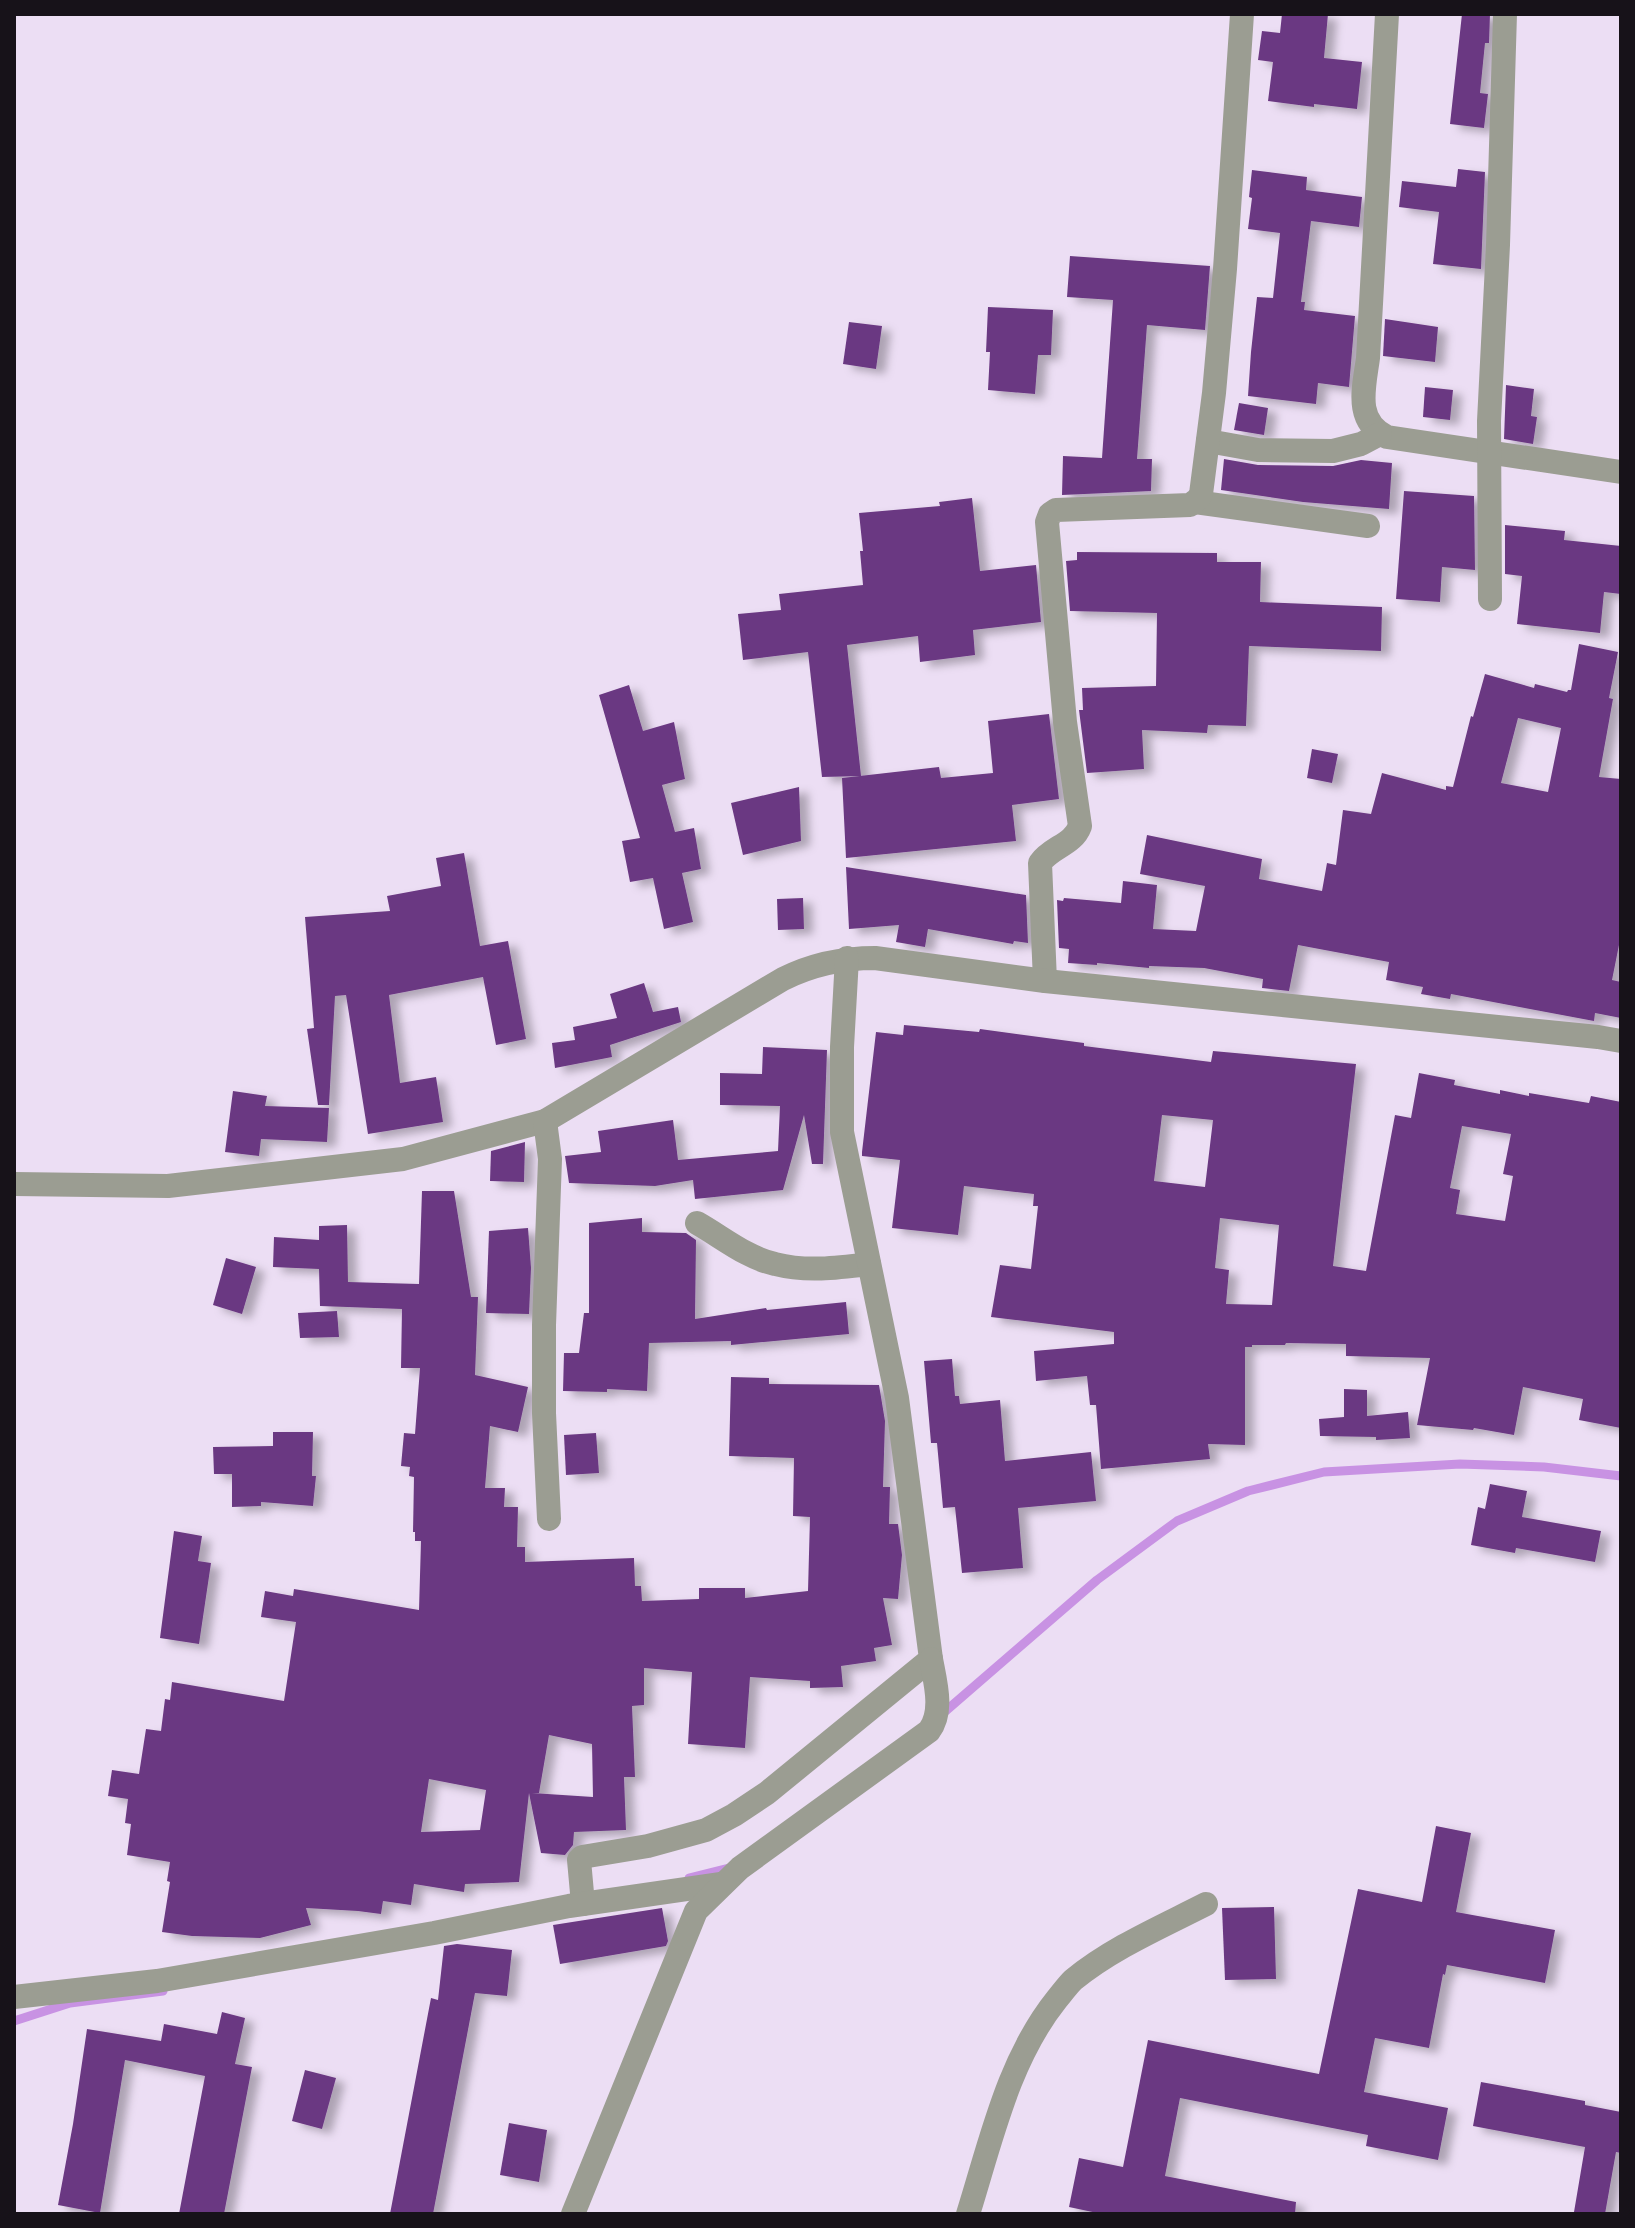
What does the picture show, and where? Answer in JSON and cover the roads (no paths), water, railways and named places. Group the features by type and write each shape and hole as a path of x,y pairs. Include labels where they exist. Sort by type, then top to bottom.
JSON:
{"street":[{"path":"1045,981 1040,863 1045,856 1075,837 1080,826 1065,722 1048,517 1056,510 1190,505 1202,489 1224,285 1242,14"},
{"path":"1387,14 1363,403 1370,425 1387,437 1621,472"},
{"path":"1490,599 1489,453 1505,14"},
{"path":"1208,441 1258,450 1333,451 1361,444 1380,434"},
{"path":"1195,502 1368,526"},
{"path":"573,2214 699,1906 721,1884 929,1731 936,1721 938,1710 897,1398 842,1132 842,1047 847,958"},
{"path":"14,1184 168,1186 403,1159 545,1121 783,979 801,970 847,958 875,958 1045,981 1621,1041"},
{"path":"545,1121 550,1159 544,1325 549,1519"},
{"path":"697,1223 774,1264 823,1270 869,1264"},
{"path":"582,1895 579,1860 582,1857 648,1846 706,1830 734,1815 932,1666"},
{"path":"14,1997 157,1981 434,1933 582,1895 721,1884"},
{"path":"968,2214 1009,2084 1046,2013 1070,1982 1092,1966 1206,1904"}],"waterway":[{"path":"941,1715 1097,1580 1177,1521 1248,1491 1324,1472 1460,1464 1544,1467 1621,1476"},
{"path":"689,1878 729,1868"},
{"path":"14,2021 70,2003 163,1991"}]}
